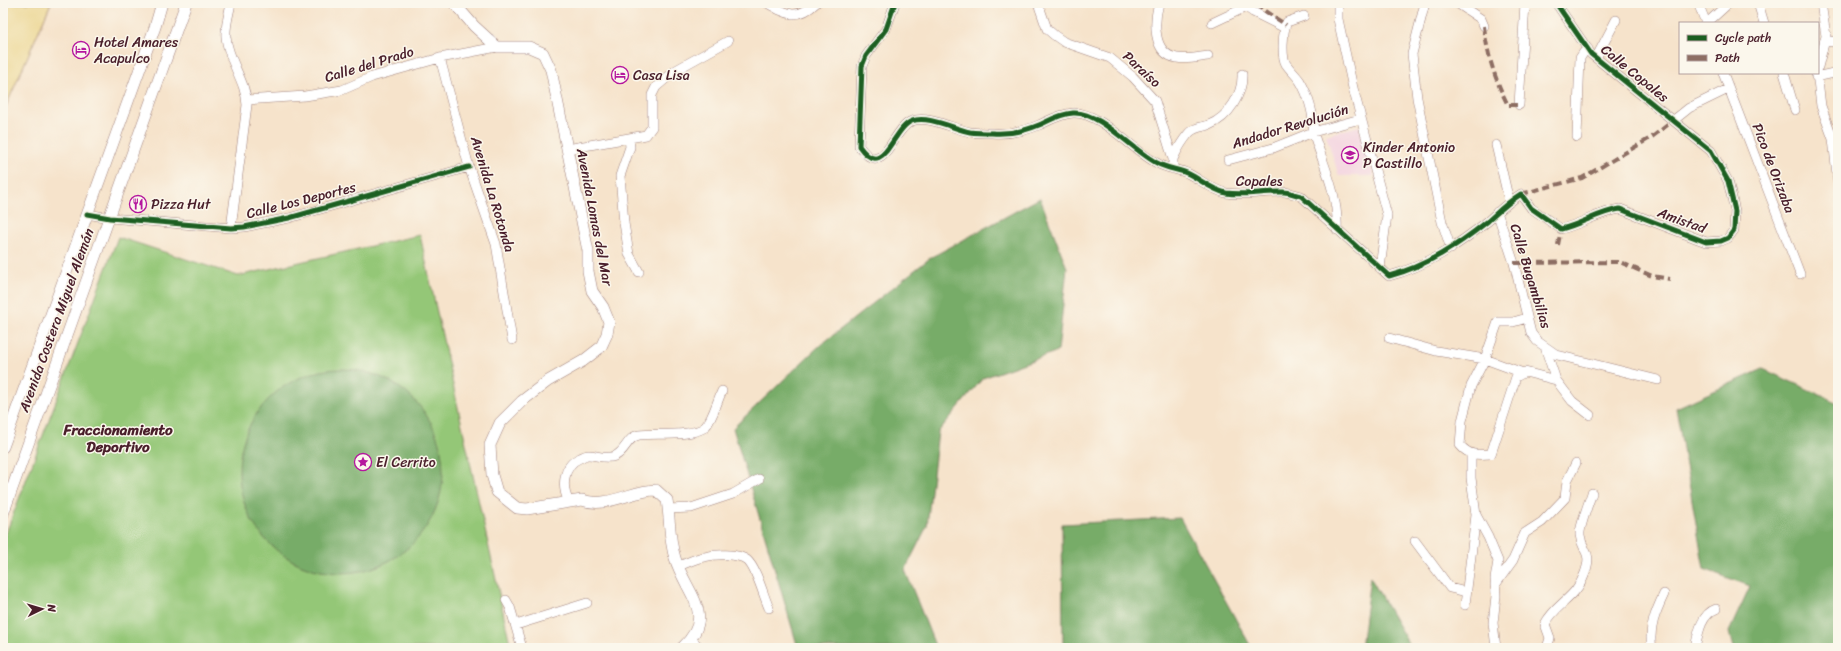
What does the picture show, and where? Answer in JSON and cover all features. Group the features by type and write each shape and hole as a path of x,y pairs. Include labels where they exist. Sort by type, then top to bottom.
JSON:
{"main road":[{"name":"Avenida Costera Miguel Alemán","path":"3,447 86,214 155,27 162,3"},
{"name":"Avenida Costera Miguel Alemán","path":"3,514 6,493 89,270 110,218 186,3"},
{"path":"454,3 474,26 498,47"},
{"name":"Avenida Lomas del Mar","path":"498,47 529,47 543,52 551,70 588,251 588,271 592,291 604,307 609,322 607,334 601,347 583,361 548,381 522,401 500,423 490,445 492,475 495,486 497,492 509,503 517,508 527,509 582,500 588,503 611,501 649,490 656,490 667,500 675,557 700,615 696,631 682,648"}],"street":[{"path":"231,3 226,28 226,40 247,100 231,228"},
{"path":"767,3 788,14 795,15 816,3"},
{"name":"Copales","path":"895,3 886,29 866,56 861,75 859,146 865,154 872,158 880,157 888,150 904,125 912,120 923,120 970,132 994,133 1027,129 1058,115 1074,112 1087,115 1101,121 1132,147 1158,164 1188,173 1215,189 1226,193 1241,194 1285,191 1301,196 1380,268"},
{"name":"Paraíso","path":"1038,3 1047,29 1054,35 1064,42 1110,58 1133,77 1156,101 1173,159 1173,169"},
{"path":"1159,3 1156,33 1162,49 1170,56 1177,58 1208,56"},
{"path":"1338,3 1338,18 1360,119 1387,215 1380,268 1389,276 1441,255 1451,249 1490,219 1509,201 1496,145"},
{"path":"1425,3 1412,54 1418,98 1442,222 1451,249"},
{"path":"1457,3 1481,19 1484,26"},
{"path":"1519,105 1525,3"},
{"name":"Calle Copales","path":"1556,3 1596,58 1674,120"},
{"path":"1698,3 1706,22"},
{"path":"1707,22 1729,3"},
{"path":"1758,3 1764,22"},
{"path":"1819,63 1826,36 1821,3"},
{"path":"1212,23 1246,5 1253,12 1286,26"},
{"path":"1304,16 1292,19 1286,26 1283,56 1285,63 1300,81 1306,97 1314,124 1313,132 1332,188 1338,219 1337,230"},
{"name":"Calle Copales","path":"1596,58 1616,20"},
{"path":"567,149 646,135 652,127 652,95 656,87 676,70 728,41"},
{"path":"1824,42 1838,42"},
{"name":"Calle del Prado","path":"247,100 305,96 342,90 372,77 440,58 498,47"},
{"path":"1577,137 1580,58 1588,49"},
{"name":"Avenida La Rotonda","path":"440,58 469,167 496,244 512,340"},
{"path":"1838,72 1817,75 1821,106 1833,139 1837,159 1838,182"},
{"path":"1173,159 1189,132 1215,122 1236,101 1241,89 1242,74"},
{"name":"Pico de Orizaba","path":"1723,74 1800,274"},
{"path":"1784,74 1795,110"},
{"path":"1674,120 1689,108 1728,89"},
{"name":"Andador Revolución","path":"1228,160 1273,148 1313,132 1360,119"},
{"name":"Amistad","path":"1509,201 1521,194 1531,208 1561,229 1581,223 1608,211 1620,209 1706,242 1721,241 1728,238 1734,230 1735,211 1728,182 1711,151 1674,120"},
{"path":"629,138 630,147 620,176 624,223 629,254 639,272"},
{"name":"Calle Los Deportes","path":"86,214 110,218 231,228 250,226 289,218 469,167"},
{"name":"Calle Bugambilias","path":"1497,212 1514,263 1531,333 1545,347 1564,358 1658,380"},
{"path":"1523,373 1516,377 1491,454 1471,454 1464,450 1460,445 1462,420 1472,386 1485,359 1498,322 1513,322 1527,318"},
{"path":"1389,338 1436,351 1485,359 1523,373 1526,372 1556,380"},
{"path":"1545,347 1556,380 1572,401 1590,415"},
{"path":"569,502 565,494 565,478 568,468 574,460 587,454 602,458 616,455 632,436 695,432 704,427 722,391"},
{"path":"1465,605 1476,515 1471,454"},
{"path":"1495,585 1513,560 1526,533 1542,522 1565,498 1567,480 1576,463"},
{"path":"668,509 691,508 733,494 759,479"},
{"path":"1547,648 1550,638 1545,624 1550,615 1577,590 1585,574 1589,558 1580,534 1592,493"},
{"path":"1476,515 1488,537 1498,561 1493,623 1496,648"},
{"path":"1415,542 1450,588 1466,592"},
{"path":"678,566 705,556 724,555 740,557 746,560 753,569 769,608"},
{"path":"1652,648 1651,642 1654,617 1664,594"},
{"path":"506,600 510,607 522,648"},
{"path":"516,625 587,603"},
{"path":"1695,648 1699,631 1704,619 1709,611 1716,609"},
{"path":"690,639 700,648"}],"shaded area":[{"name":"Kinder Antonio P Castillo","path":"1359,126 1374,176 1339,176 1326,135"}],"green space":[{"path":"1040,198 1067,268 1058,351 983,378 938,432 927,526 905,570 936,648 798,648 733,428 817,348 930,258"},
{"path":"420,235 511,648 3,648 3,541 118,237 238,276"},
{"path":"341,369 371,373 389,381 406,392 420,406 431,423 439,441 443,471 439,501 431,519 420,536 406,550 389,561 371,569 341,573 311,569 293,561 276,550 262,536 251,519 243,501 239,471 243,441 251,423 262,406 276,392 293,381 311,373"},
{"path":"1763,369 1838,403 1838,648 1733,648 1729,632 1750,586 1704,569 1676,408"},
{"path":"1180,518 1250,645 1254,648 1063,648 1062,524"},
{"path":"1370,577 1411,648 1361,648"}],"sand":[{"path":"3,3 51,3 3,113"}],"marked path":[{"path":"1256,3 1258,6 1286,25"},
{"path":"1484,26 1489,57 1503,96 1508,105 1519,105"},
{"path":"1521,194 1582,178 1652,137 1674,120"},
{"path":"1558,245 1561,229"},
{"path":"1514,263 1620,262 1652,276 1670,279"}],"cycle path":[{"path":"895,3 886,29 866,56 862,66 859,146 868,156 875,158 881,156 905,126 912,121 933,121 970,132 1004,133 1028,129 1064,115 1073,113 1083,114 1094,118 1105,125 1157,163 1189,174 1221,192 1240,194 1288,192 1301,196 1389,276 1416,267 1442,254 1477,230 1508,203 1521,194 1531,208 1561,229 1620,209 1706,242 1721,241 1728,238 1734,230 1735,211 1728,181 1711,151 1591,54 1556,3"},
{"path":"87,214 110,218 231,228 244,227 289,218 469,167"}],"place":[{"name":"Hotel Amares Acapulco","path":"81,50"},
{"name":"Casa Lisa","path":"620,75"},
{"name":"Kinder Antonio P Castillo","path":"1350,155"},
{"name":"Pizza Hut","path":"138,204"},
{"name":"El Cerrito","path":"363,462"}],"district":[{"name":"Fraccionamiento Deportivo","path":"118,438"}]}
